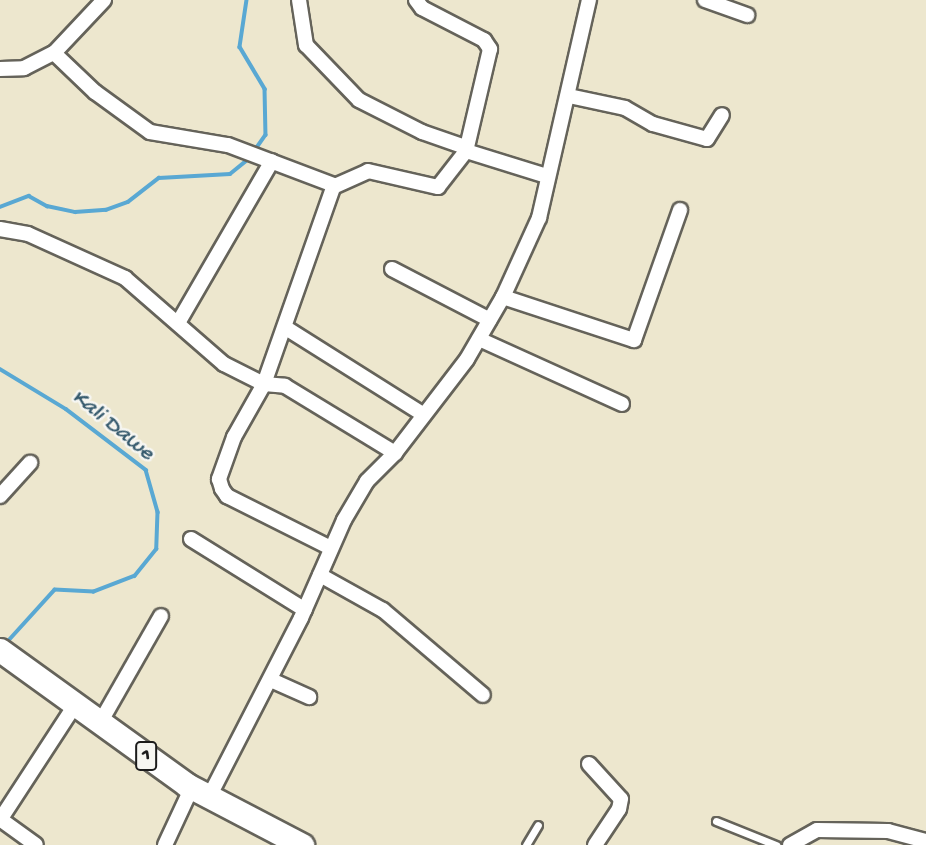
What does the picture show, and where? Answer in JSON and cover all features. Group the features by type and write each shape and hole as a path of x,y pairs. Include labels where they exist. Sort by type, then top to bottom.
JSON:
{"highway":[{"name":"1","path":"0,650 200,792 302,845"}],"street":[{"path":"0,69 24,68 54,53 104,0"},
{"path":"299,0 306,45 359,100 412,128 547,176"},
{"path":"54,53 94,92 150,132 228,145 335,186 368,171 438,187 465,149 490,49 484,40 422,8 416,0"},
{"path":"165,845 271,680 331,548 367,481 395,453 424,415 479,339 503,297 539,218 547,176 569,96 586,1"},
{"path":"713,1 747,15"},
{"path":"569,96 625,108 663,127 707,139 722,115"},
{"path":"178,323 272,161"},
{"path":"331,548 227,496 219,478 234,437 264,384 335,186"},
{"path":"503,297 634,340 680,210"},
{"path":"0,229 27,234 125,278 224,364 264,384 285,386 395,453"},
{"path":"392,269 491,320"},
{"path":"286,328 424,415"},
{"path":"479,339 622,404"},
{"path":"0,496 30,463"},
{"path":"191,539 305,610"},
{"path":"320,575 383,610 482,695"},
{"path":"100,723 161,616"},
{"path":"271,680 309,697"},
{"path":"36,845 0,819 75,705"},
{"path":"589,764 621,799 619,809 595,845"},
{"path":"790,845 817,831 888,831 926,841"}],"lane":[{"path":"716,821 776,845"},
{"path":"526,845 538,825"}],"waterway":[{"name":"Kali Dawe","path":"247,0 240,47 265,89 266,135 255,151"},
{"name":"Kali Dawe","path":"0,207 29,196 47,206 75,212 106,210 128,202 159,178 230,174 251,157"},
{"name":"Kali Dawe","path":"0,369 66,409 146,470 158,512 157,549 135,576 94,592 55,590 6,644"}]}
